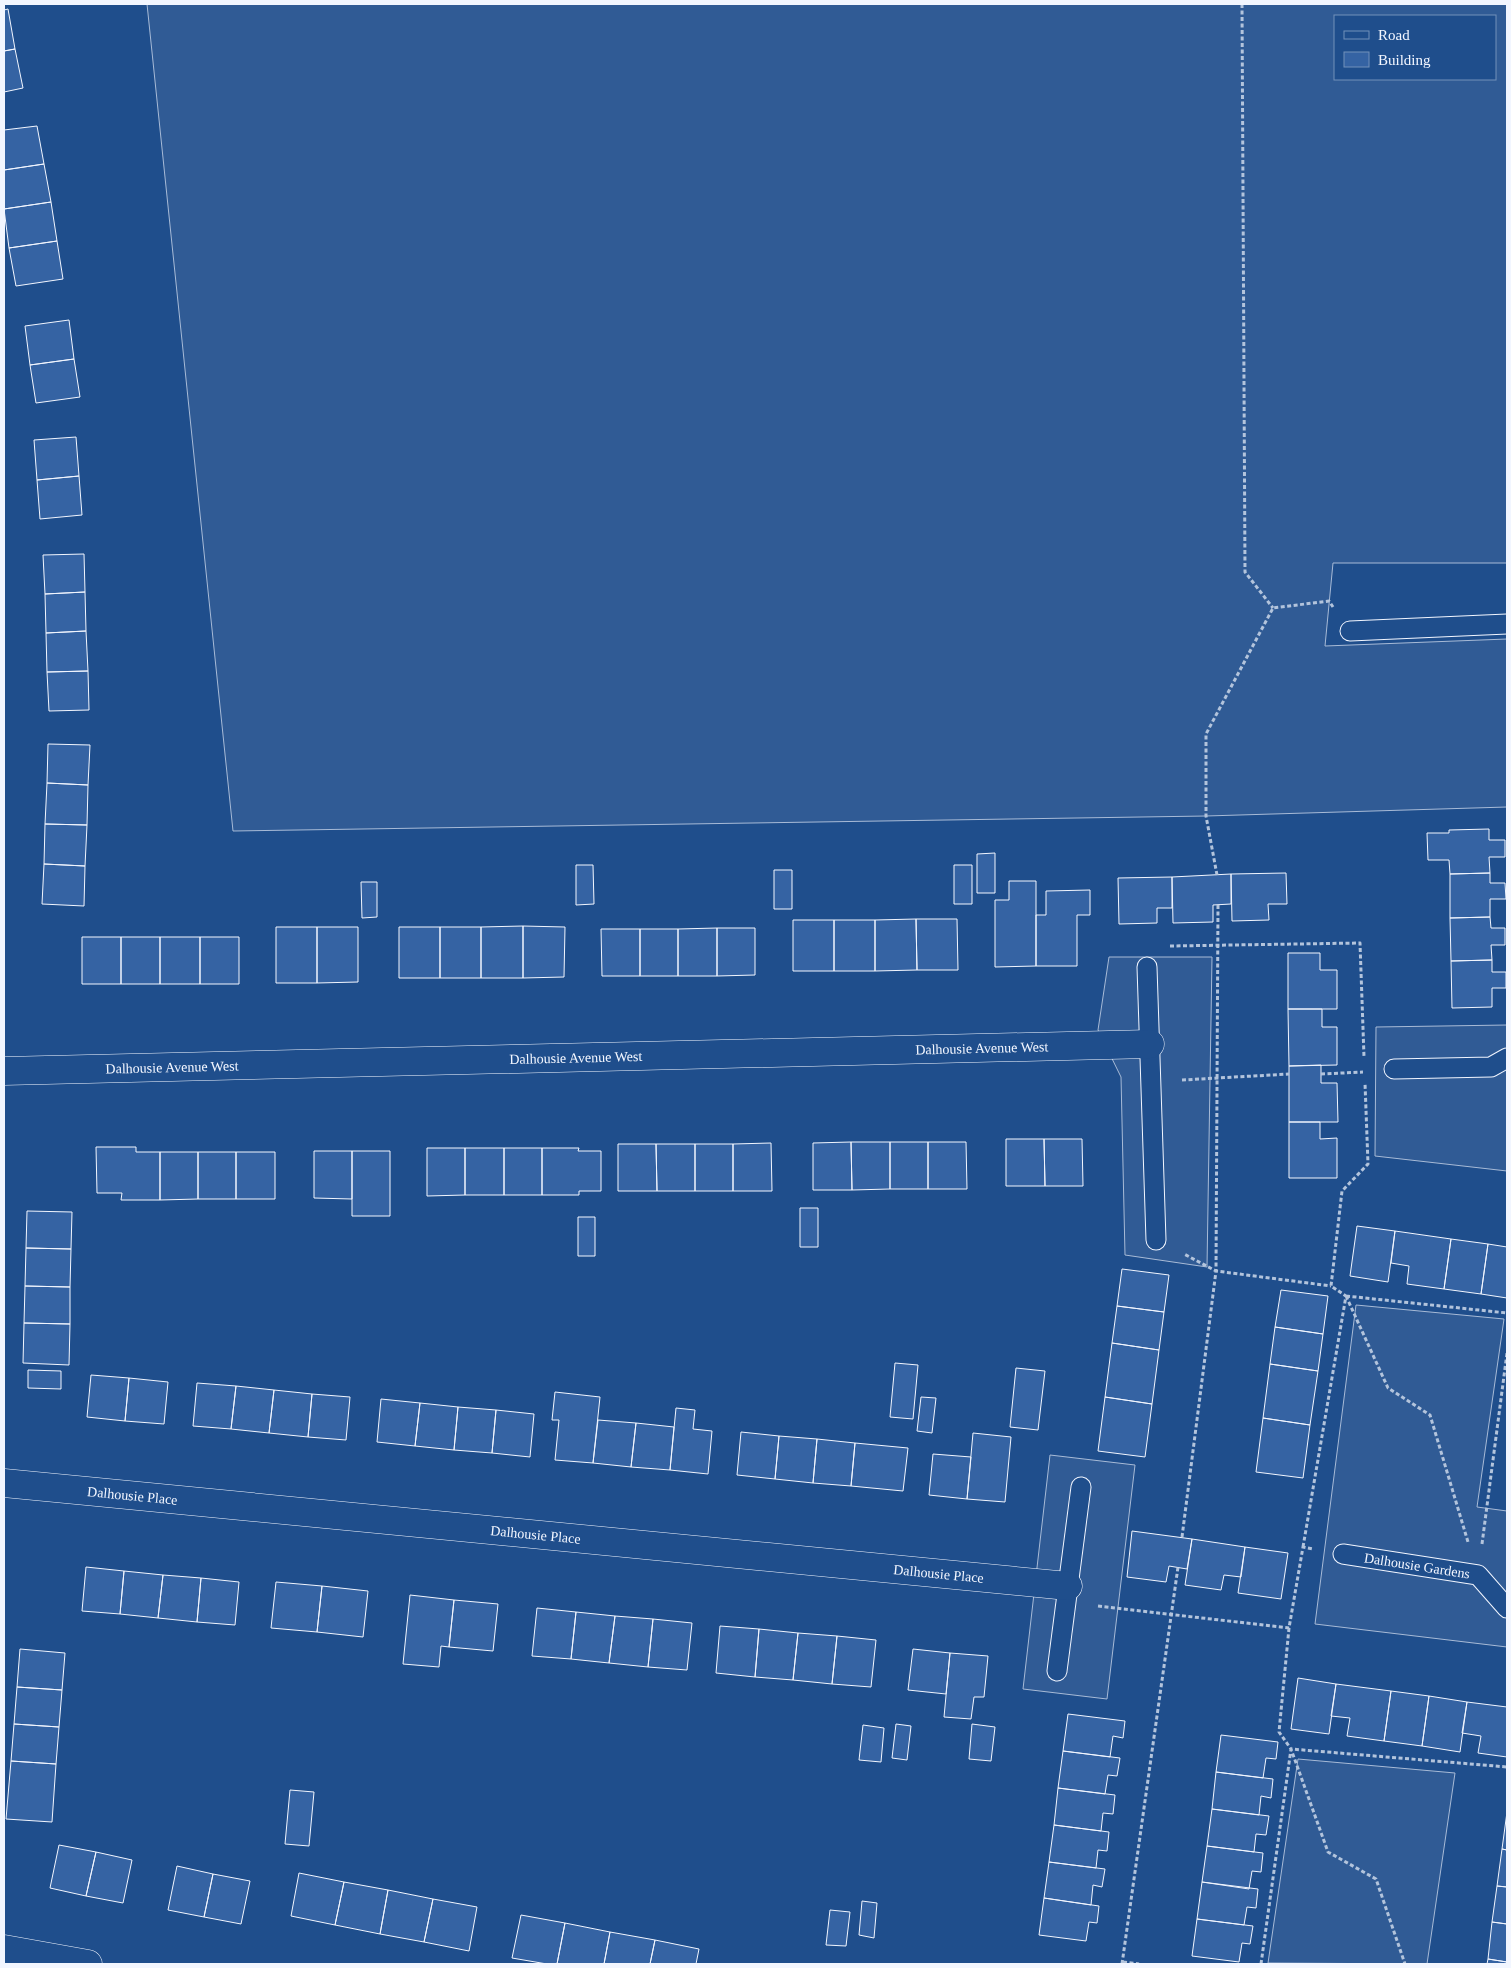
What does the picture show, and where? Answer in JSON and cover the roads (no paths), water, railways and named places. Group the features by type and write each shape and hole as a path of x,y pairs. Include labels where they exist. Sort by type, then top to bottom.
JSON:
{"street":[{"name":"Dalhousie Avenue West","path":"4,1071 1150,1044"},
{"name":"Dalhousie Place","path":"4,1483 1067,1594"},
{"path":"4,1949 88,1964"}],"lane":[{"path":"1350,631 1507,624"},
{"path":"1147,967 1156,1240"},
{"path":"1394,1069 1491,1067 1507,1058"},
{"path":"1057,1671 1081,1487"},
{"name":"Dalhousie Gardens","path":"1343,1554 1478,1575 1507,1608"}]}
